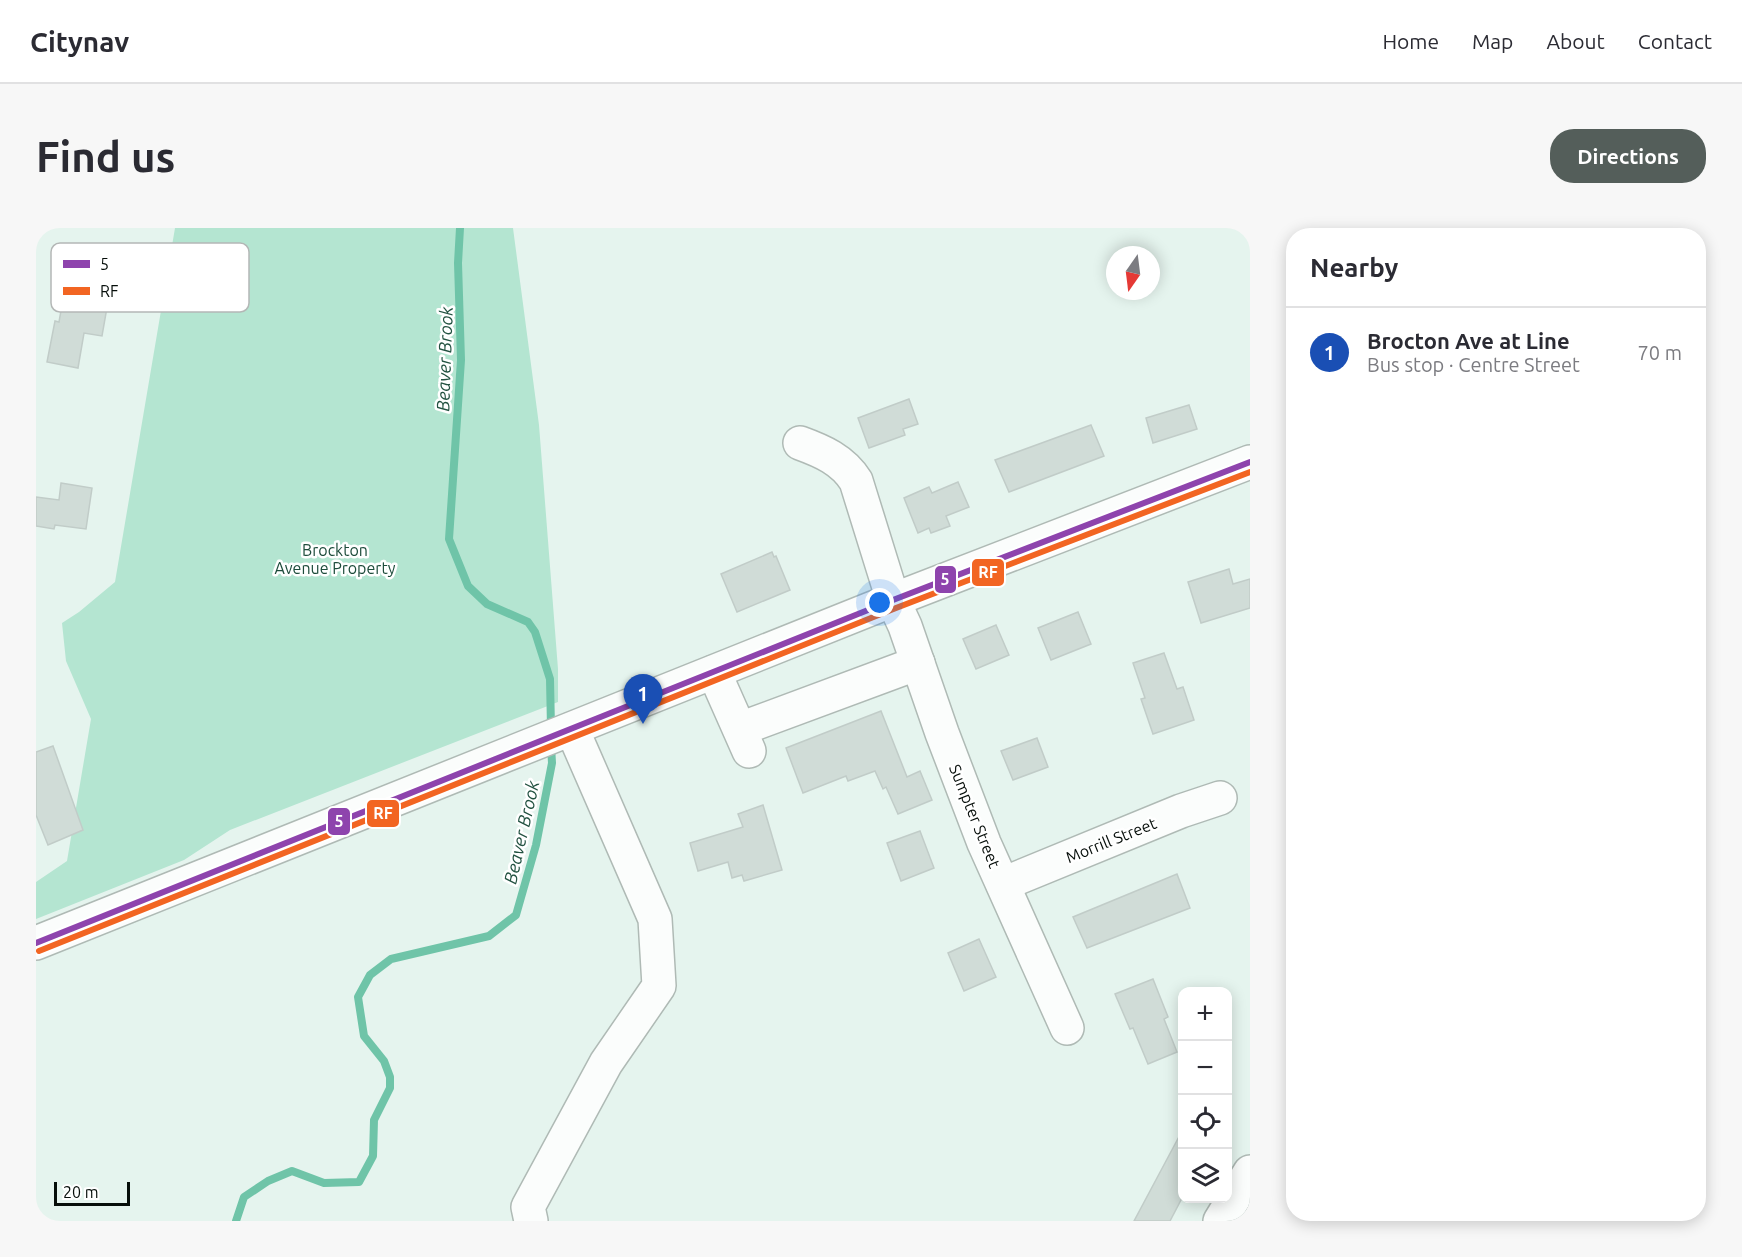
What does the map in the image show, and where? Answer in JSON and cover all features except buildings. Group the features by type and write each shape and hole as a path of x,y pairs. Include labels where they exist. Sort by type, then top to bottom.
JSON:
{"main road":[{"name":"Sumpter Street","path":"800,443 827,453 850,471 856,481 893,600 963,789 1067,1028"},
{"path":"36,943 893,600 1250,462"},
{"path":"714,672 745,740 918,663"},
{"path":"531,1221 528,1207 606,1062 659,986 655,919 570,730"},
{"name":"Morrill Street","path":"1003,884 1181,811 1220,798"},
{"path":"1220,1221 1250,1172"}],"green space":[{"name":"Brockton Avenue Property","path":"175,228 513,228 539,425 558,669 558,702 230,830 184,860 36,919 36,882 67,861 91,719 66,661 62,623 115,582 161,312 249,312 249,243 172,243"}],"waterway":[{"name":"Beaver Brook","path":"460,228 458,263 461,360 449,539 468,586 487,604 528,622 535,632 550,679 551,728"},
{"name":"Beaver Brook","path":"236,1221 244,1197 268,1181 292,1171 324,1183 359,1182 373,1156 374,1120 390,1088 390,1077 384,1061 364,1036 358,997 370,975 391,959 489,936 516,915 536,845 552,763 551,746"}],"transit line":[{"name":"5","path":"36,943 893,600 1250,462"},
{"name":"RF","path":"39,951 896,608 1250,472"}],"place":[{"name":"Brocton Ave at Line","path":"643,724"}]}
